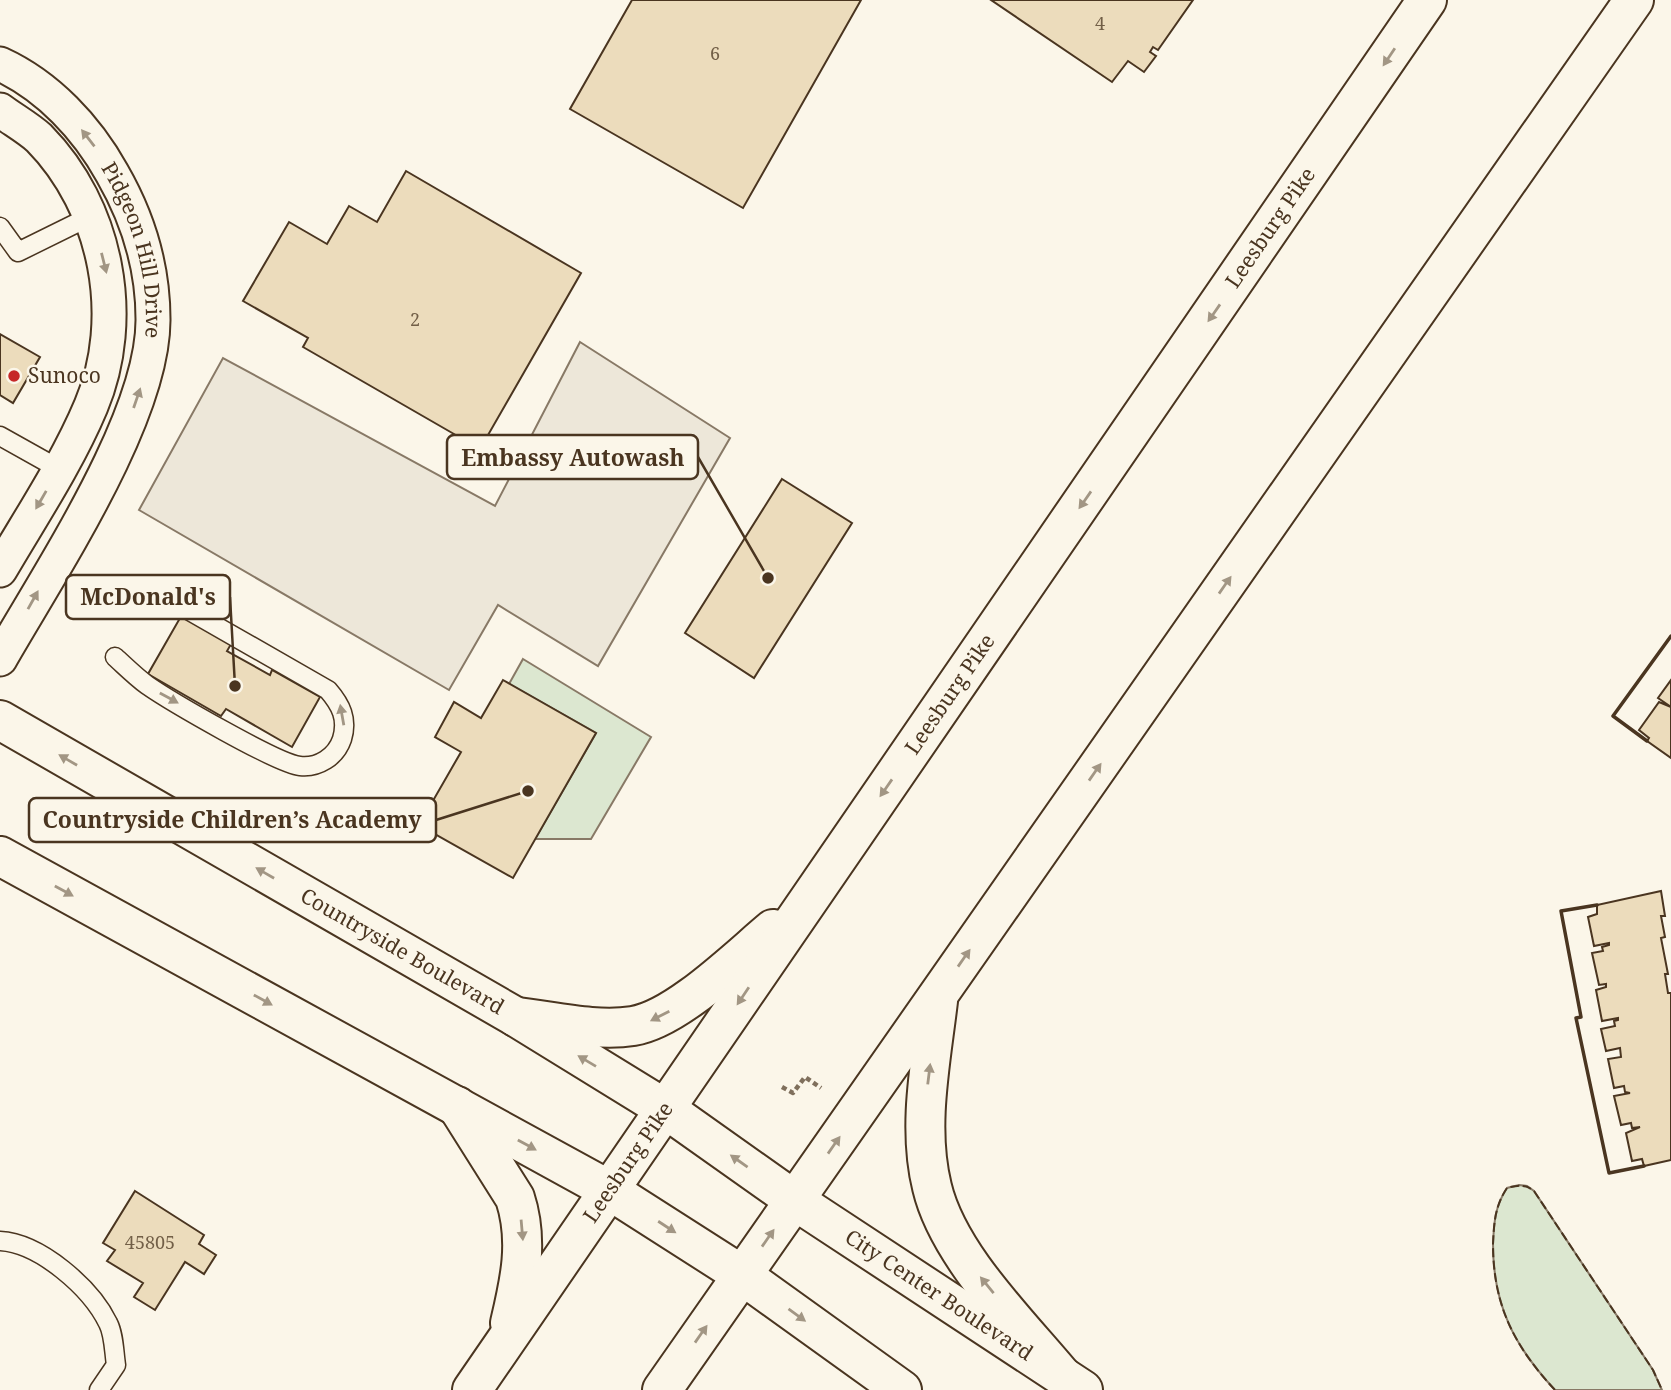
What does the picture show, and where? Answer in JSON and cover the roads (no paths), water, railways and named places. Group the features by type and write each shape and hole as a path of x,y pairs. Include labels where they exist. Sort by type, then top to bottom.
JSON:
{"main road":[{"name":"Leesburg Pike","path":"472,1390 667,1110 1427,0"},
{"path":"662,1390 1634,0"},
{"name":"Countryside Boulevard","path":"0,720 516,1017 667,1110 794,1200"},
{"path":"1,860 609,1190 741,1275 902,1390"},
{"path":"516,1017 597,1026 624,1027 649,1022 670,1011 810,899"},
{"path":"938,995 927,1088 926,1150 932,1189 948,1227 978,1273 1072,1383"},
{"path":"457,1106 515,1198 520,1215 523,1250 507,1339"},
{"name":"City Center Boulevard","path":"794,1200 1072,1383"}],"street":[{"name":"Pidgeon Hill Drive","path":"0,64 43,90 73,119 103,157 127,200 140,234 150,275 153,321 147,369 122,436 96,488 0,659"},
{"name":"Pidgeon Hill Drive","path":"0,110 38,138 70,179 90,216 106,270 110,317 104,364 91,406 0,570"}],"lane":[{"path":"0,228 18,252 90,216"},
{"path":"0,436 58,469"},
{"path":"115,657 146,685 284,762 313,766 328,759 337,749 345,718 340,704 328,690 153,590"},
{"path":"0,1241 17,1242 81,1283 109,1324 116,1365 99,1390"}],"place":[{"name":"Sunoco","path":"14,376"},
{"name":"Embassy Autowash","path":"768,578"},
{"name":"McDonald's","path":"235,686"},
{"name":"Countryside Children’s Academy","path":"528,791"}]}
